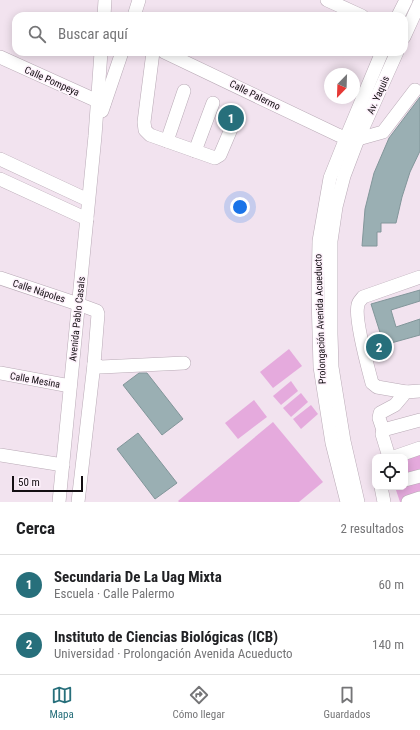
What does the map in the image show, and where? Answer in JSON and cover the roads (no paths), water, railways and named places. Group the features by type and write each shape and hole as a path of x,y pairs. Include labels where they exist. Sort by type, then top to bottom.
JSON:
{"street":[{"path":"104,12 105,0"},
{"path":"135,12 139,0"},
{"path":"327,0 353,12"},
{"path":"400,12 406,0"},
{"path":"408,28 420,2"},
{"name":"Avenida Pablo Casals","path":"59,502 88,200 95,136 101,102 101,56"},
{"name":"Avenida Pablo Casals","path":"101,102 120,56"},
{"path":"153,56 144,122 146,130 150,134 215,158 220,155 237,115"},
{"name":"Calle Palermo","path":"172,56 338,135 352,138"},
{"name":"Av. Yaquis","path":"352,138 381,56"},
{"name":"Av. Yaquis","path":"352,138 396,56"},
{"name":"Calle Pompeya","path":"0,57 101,102"},
{"path":"352,138 383,132 415,90"},
{"path":"167,141 184,92"},
{"path":"196,151 213,103"},
{"name":"Prolongación Avenida Acueducto","path":"347,502 332,443 326,367 318,296 319,241 330,178 352,138"},
{"path":"0,159 88,200"},
{"path":"0,179 87,219"},
{"path":"420,277 363,297 358,305 358,320 364,353 372,383 377,387 406,392 420,391"},
{"name":"Calle Nápoles","path":"0,278 94,310 98,314 94,364"},
{"path":"78,502 94,364 101,367 184,363"},
{"name":"Prolongación Avenida Acueducto","path":"326,367 358,502"},
{"name":"Calle Mesina","path":"0,374 70,386"},
{"path":"388,454 382,434 383,430 379,418 380,413 395,404 406,392"},
{"path":"383,430 420,420"},
{"path":"403,454 420,448"},
{"path":"0,455 63,466"},
{"path":"408,479 420,476"},
{"path":"382,490 384,502"},
{"path":"408,502 420,498"}],"place":[{"name":"Secundaria De La Uag Mixta","path":"231,118"},
{"name":"Instituto de Ciencias Biológicas (ICB)","path":"379,347"}]}
